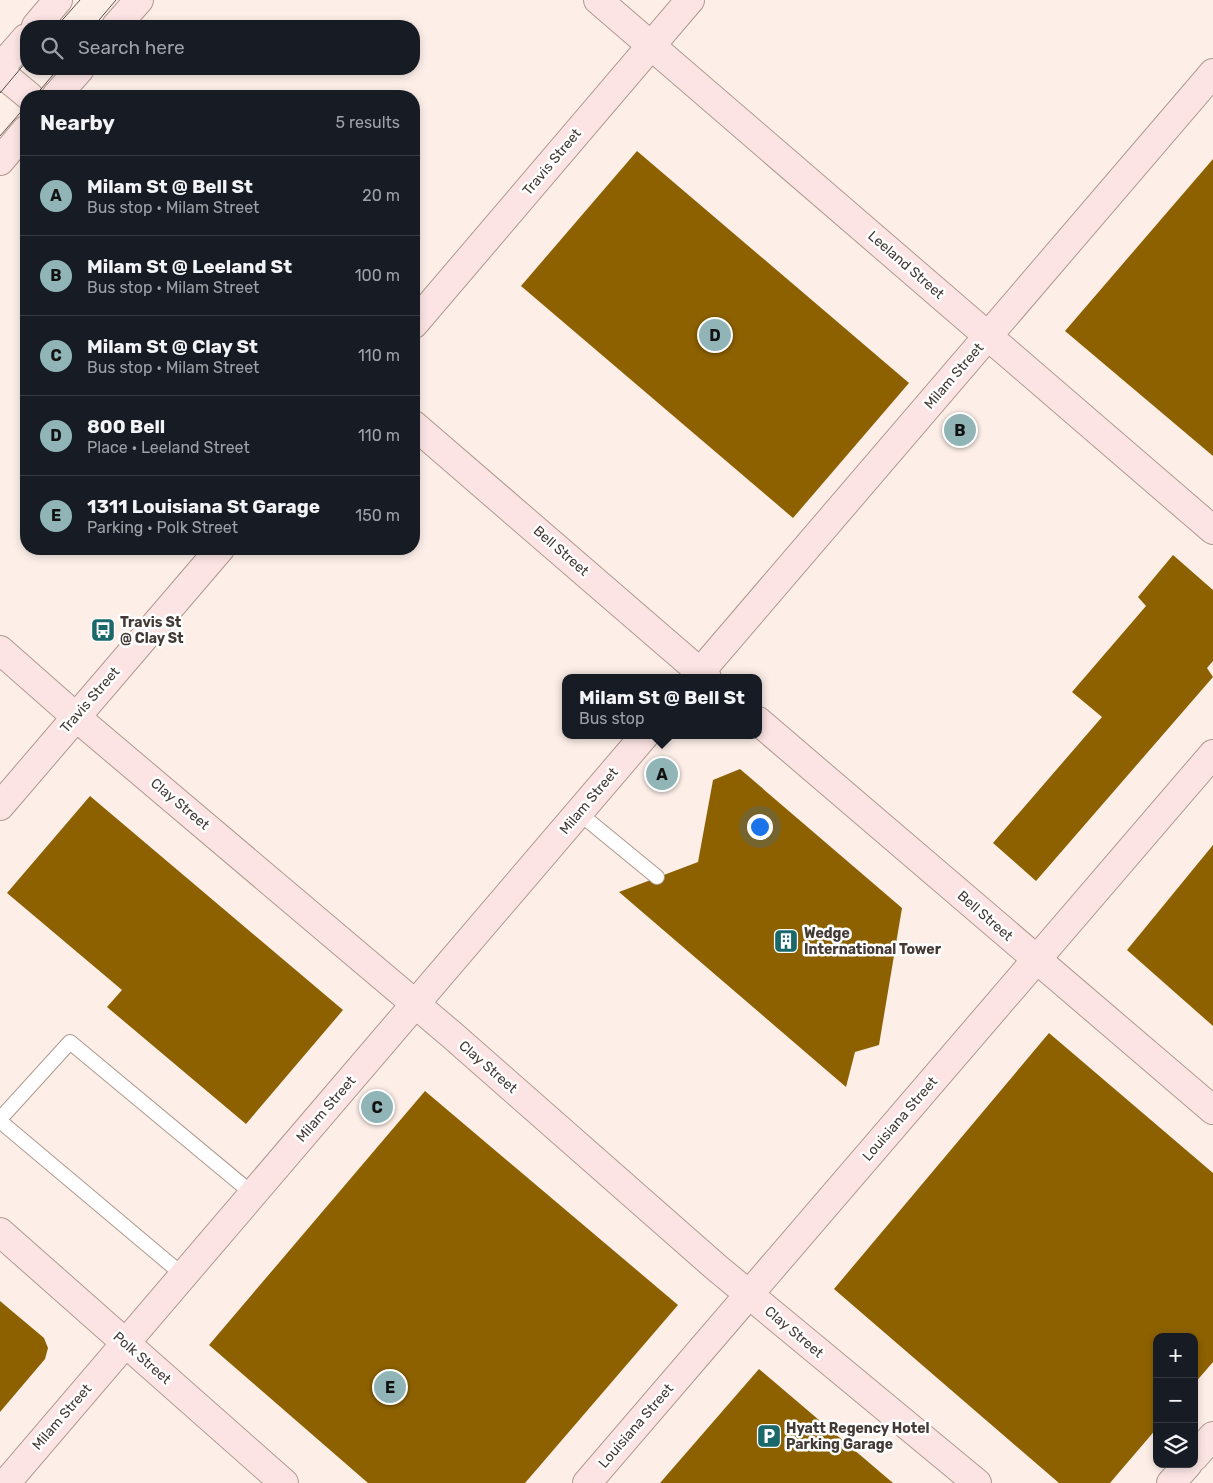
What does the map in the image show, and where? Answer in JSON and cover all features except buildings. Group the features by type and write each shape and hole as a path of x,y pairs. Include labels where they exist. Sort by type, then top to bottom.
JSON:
{"main road":[{"path":"41,20 58,0"},
{"path":"121,20 138,0"},
{"name":"Leeland Street","path":"598,0 1213,530"},
{"name":"Travis Street","path":"420,317 690,0"},
{"path":"0,68 20,45"},
{"path":"0,72 22,90"},
{"name":"Milam Street","path":"703,674 1213,73"},
{"path":"61,90 75,75"},
{"path":"0,161 20,137"},
{"name":"Bell Street","path":"420,430 699,674"},
{"name":"Travis Street","path":"0,806 215,555"},
{"name":"Clay Street","path":"0,650 76,717 416,1004 749,1294 977,1483"},
{"name":"Bell Street","path":"762,725 1213,1110"},
{"name":"Milam Street","path":"6,1483 642,739"},
{"name":"Louisiana Street","path":"587,1483 1213,754"},
{"name":"Polk Street","path":"0,1232 284,1483"},
{"path":"1198,1453 1213,1436"},
{"path":"1172,1483 1185,1468"}],"lane":[{"path":"579,813 657,878"},
{"path":"183,1275 0,1120 70,1042 253,1194"}],"tram line":[{"path":"62,20 80,0"},
{"path":"99,20 116,0"},
{"path":"0,93 20,69"},
{"path":"40,90 53,75"},
{"path":"0,136 20,113"}],"place":[{"name":"800 Bell","path":"715,335"},
{"name":"Milam St @ Leeland St","path":"960,430"},
{"name":"Travis St @ Clay St","path":"103,630"},
{"name":"Milam St @ Bell St","path":"662,774"},
{"name":"Wedge International Tower","path":"786,941"},
{"name":"Milam St @ Clay St","path":"377,1107"},
{"name":"1311 Louisiana St Garage","path":"390,1387"},
{"name":"Hyatt Regency Hotel Parking Garage","path":"769,1436"}]}
